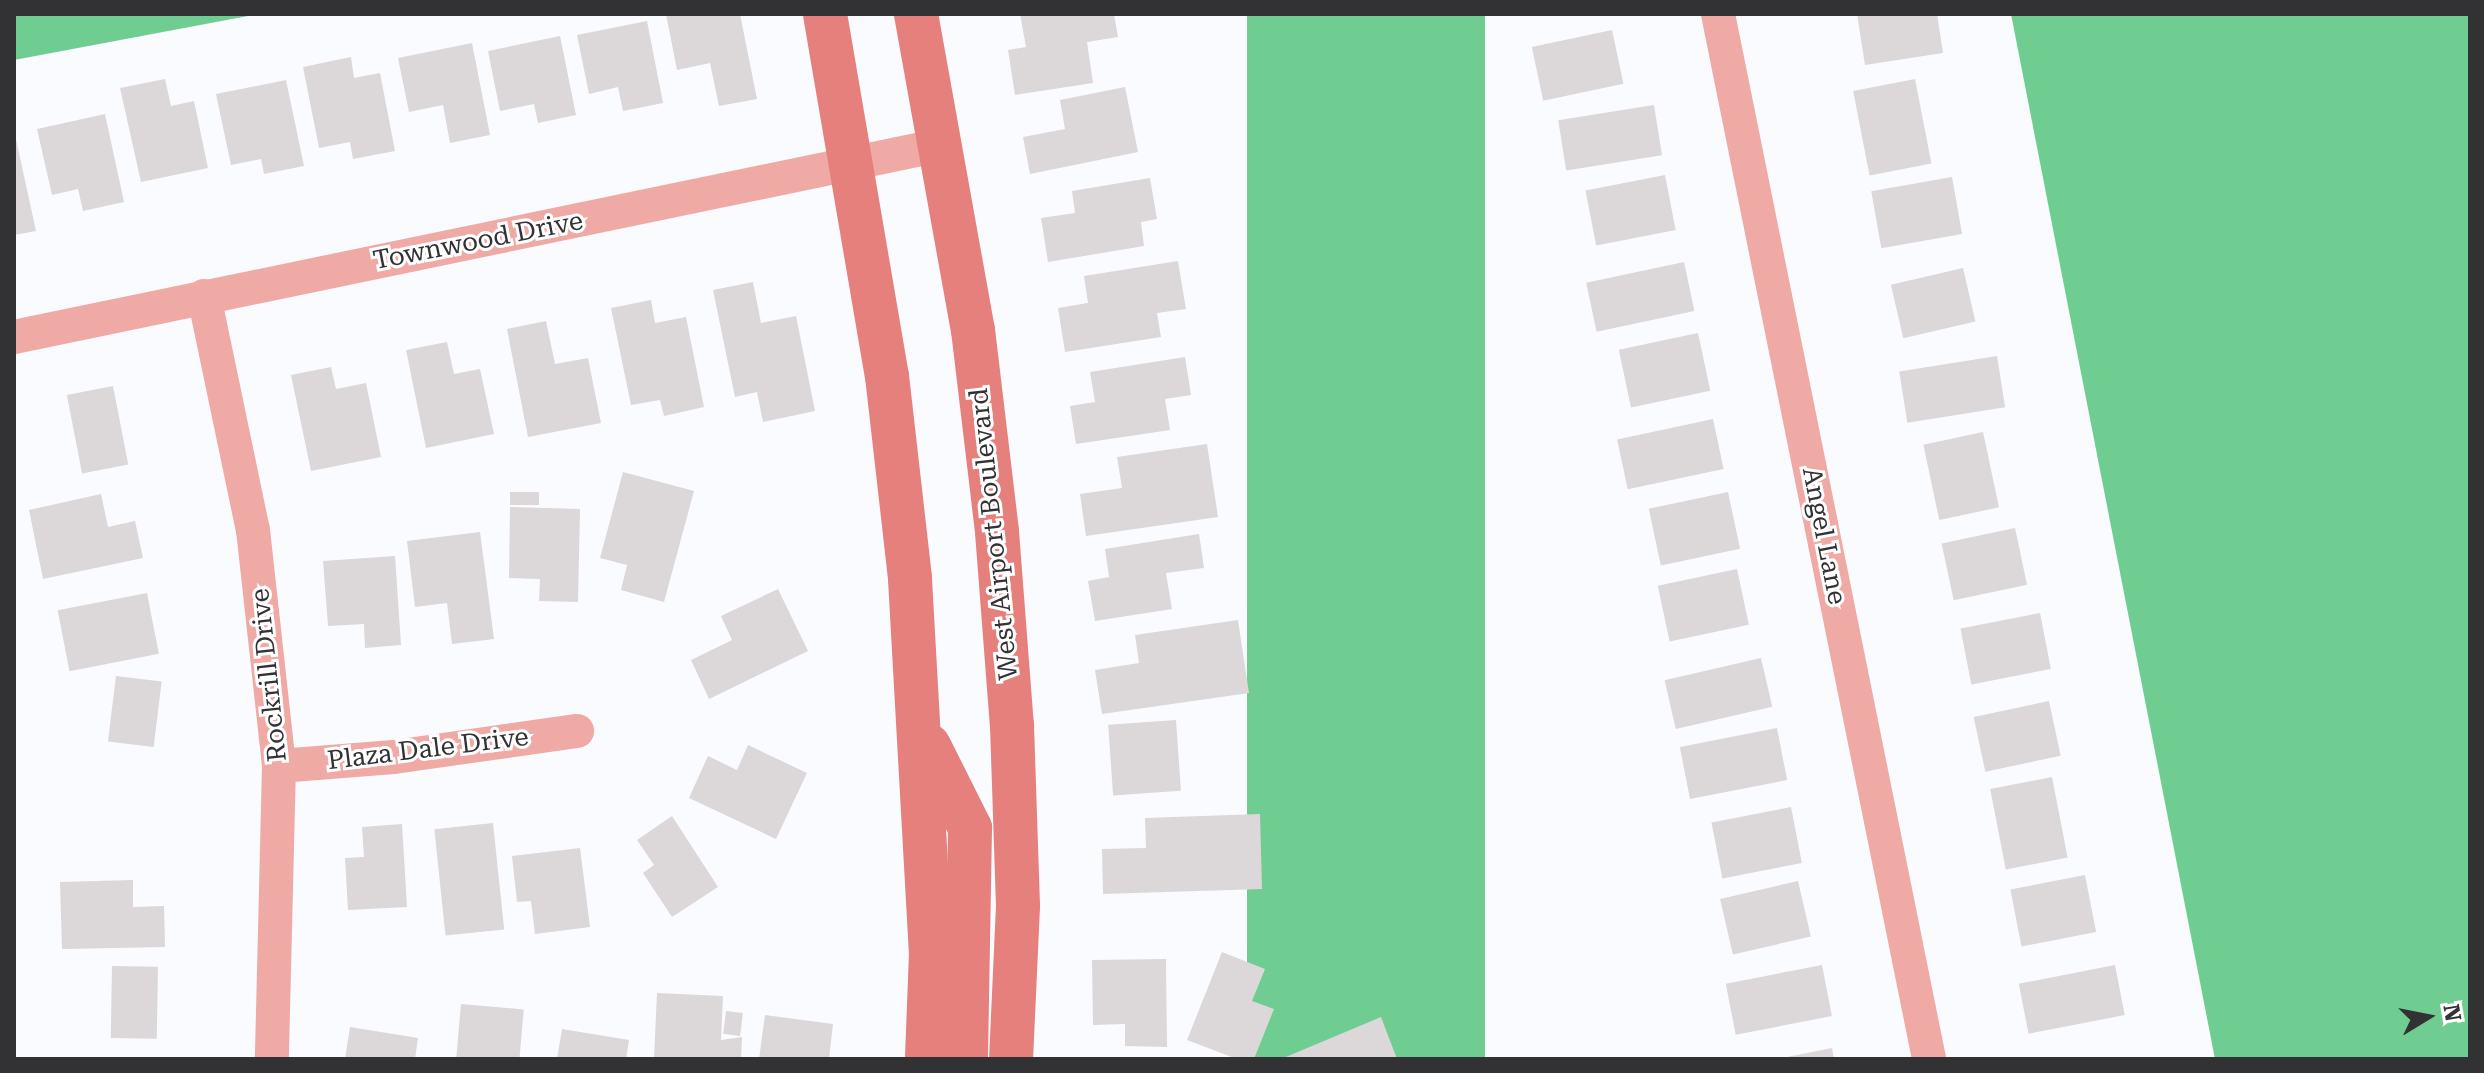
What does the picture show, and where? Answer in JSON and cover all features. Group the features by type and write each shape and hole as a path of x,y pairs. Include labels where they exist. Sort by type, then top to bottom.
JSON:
{"main road":[{"path":"825,14 887,376 921,729 931,953 927,1059"},
{"name":"West Airport Boulevard","path":"916,14 973,330 1012,725 1018,906 1011,1059"},
{"path":"921,729 970,828 966,1059"}],"street":[{"name":"Angel Lane","path":"1718,14 1929,1059"},
{"name":"Townwood Drive","path":"14,337 941,145"},
{"name":"Rockrill Drive","path":"204,296 253,530 279,766 272,1059"},
{"name":"Plaza Dale Drive","path":"279,766 394,757 577,731"}],"green space":[{"path":"14,14 259,14 14,60"},
{"path":"1247,14 1485,14 1485,1059 1247,1059"},
{"path":"2011,14 2470,14 2470,1059 2215,1059"}],"building":[{"path":"666,14 740,14 757,99 719,106 710,63 677,70"},
{"path":"1020,14 1114,14 1118,37 1087,42 1093,83 1015,95 1008,50 1026,47"},
{"path":"1857,14 1937,14 1943,53 1865,65"},
{"path":"647,21 663,103 623,111 618,87 589,94 577,35"},
{"path":"1612,30 1623,84 1543,101 1532,47"},
{"path":"560,36 576,115 538,123 534,104 500,111 488,51"},
{"path":"472,43 490,135 450,143 443,105 409,112 398,58"},
{"path":"351,57 354,78 380,73 395,151 353,159 350,142 319,148 303,67"},
{"path":"165,79 171,106 194,101 208,168 141,182 120,88"},
{"path":"1915,79 1931,163 1870,175 1853,91"},
{"path":"286,80 304,166 264,174 261,159 231,165 216,94"},
{"path":"1125,87 1138,152 1030,174 1023,137 1065,129 1060,100"},
{"path":"1654,105 1662,155 1566,171 1558,120"},
{"path":"105,114 124,202 83,211 78,189 52,195 37,129"},
{"path":"14,130 36,231 14,235"},
{"path":"1665,175 1676,230 1596,245 1585,190"},
{"path":"1952,177 1962,234 1881,248 1871,191"},
{"path":"1150,178 1157,219 1141,222 1144,246 1048,262 1041,218 1075,213 1072,191"},
{"path":"1178,261 1186,309 1157,313 1161,337 1065,352 1058,308 1088,303 1084,276"},
{"path":"1684,262 1694,311 1597,332 1586,283"},
{"path":"1963,268 1975,322 1903,338 1891,285"},
{"path":"753,282 761,323 796,316 815,411 763,422 757,392 735,397 713,290"},
{"path":"651,300 655,323 686,317 704,407 664,416 660,400 631,405 611,308"},
{"path":"546,321 555,364 588,358 601,423 528,437 507,329"},
{"path":"1698,333 1710,391 1631,408 1619,350"},
{"path":"447,342 454,374 480,369 494,434 426,448 406,350"},
{"path":"1997,356 2005,407 1907,423 1899,371"},
{"path":"1185,357 1191,395 1165,399 1170,430 1076,444 1070,406 1095,402 1090,372"},
{"path":"331,367 336,389 366,383 381,457 311,471 291,375"},
{"path":"113,386 128,465 82,473 67,395"},
{"path":"1713,419 1724,469 1628,489 1617,439"},
{"path":"1983,432 1999,507 1939,520 1923,445"},
{"path":"1207,444 1218,517 1086,536 1080,494 1122,488 1117,457"},
{"path":"623,472 694,491 664,602 621,590 627,565 600,558"},
{"path":"510,492 539,492 539,505 510,505"},
{"path":"1728,492 1740,549 1661,566 1649,509"},
{"path":"101,494 108,527 135,521 143,558 43,579 29,510"},
{"path":"510,507 580,509 578,602 539,601 540,579 509,578"},
{"path":"2015,528 2027,585 1954,600 1942,544"},
{"path":"480,532 494,639 452,644 447,603 415,607 407,541"},
{"path":"1199,534 1204,568 1166,573 1172,609 1095,621 1088,581 1109,577 1105,549"},
{"path":"395,556 401,645 365,648 364,624 328,626 323,561"},
{"path":"1737,569 1749,625 1670,642 1658,586"},
{"path":"778,589 808,651 709,699 691,660 732,640 721,616"},
{"path":"147,593 159,654 70,671 58,610"},
{"path":"2040,613 2051,669 1971,684 1960,628"},
{"path":"1238,620 1249,693 1102,714 1095,670 1139,663 1135,635"},
{"path":"1761,658 1772,707 1676,729 1665,680"},
{"path":"116,676 162,682 154,747 108,742"},
{"path":"2049,701 2061,756 1985,772 1974,717"},
{"path":"1176,720 1181,791 1113,796 1108,725"},
{"path":"1777,728 1787,780 1690,799 1680,747"},
{"path":"748,745 807,773 776,839 689,798 708,756 737,770"},
{"path":"2052,777 2068,857 2006,870 1990,789"},
{"path":"1791,807 1802,863 1722,878 1711,822"},
{"path":"1260,814 1262,889 1103,894 1102,849 1146,848 1145,818"},
{"path":"672,816 718,887 672,917 643,873 654,865 637,840"},
{"path":"493,823 504,929 446,936 434,829"},
{"path":"402,824 407,907 348,910 345,858 364,857 362,827"},
{"path":"580,848 590,927 535,934 531,901 517,902 512,856"},
{"path":"2085,875 2096,932 2021,946 2010,890"},
{"path":"133,880 133,907 164,906 165,947 62,949 60,882"},
{"path":"1798,881 1811,937 1733,955 1720,899"},
{"path":"1222,952 1265,969 1252,1001 1274,1009 1254,1059 1237,1059 1187,1040"},
{"path":"1166,959 1167,1047 1125,1046 1125,1024 1093,1025 1092,960"},
{"path":"1822,965 1832,1016 1736,1035 1726,984"},
{"path":"2115,965 2125,1015 2029,1034 2019,984"},
{"path":"112,966 158,967 157,1039 111,1038"},
{"path":"657,993 723,996 721,1040 742,1037 741,1059 654,1059"},
{"path":"461,1004 524,1009 519,1059 456,1059"},
{"path":"726,1011 743,1013 740,1036 723,1034"},
{"path":"765,1015 833,1024 829,1059 759,1059"},
{"path":"1381,1017 1397,1059 1281,1059"},
{"path":"350,1027 418,1038 415,1059 345,1059"},
{"path":"562,1029 629,1040 626,1059 557,1059"},
{"path":"1832,1048 1834,1059 1782,1059 1782,1058"}]}
